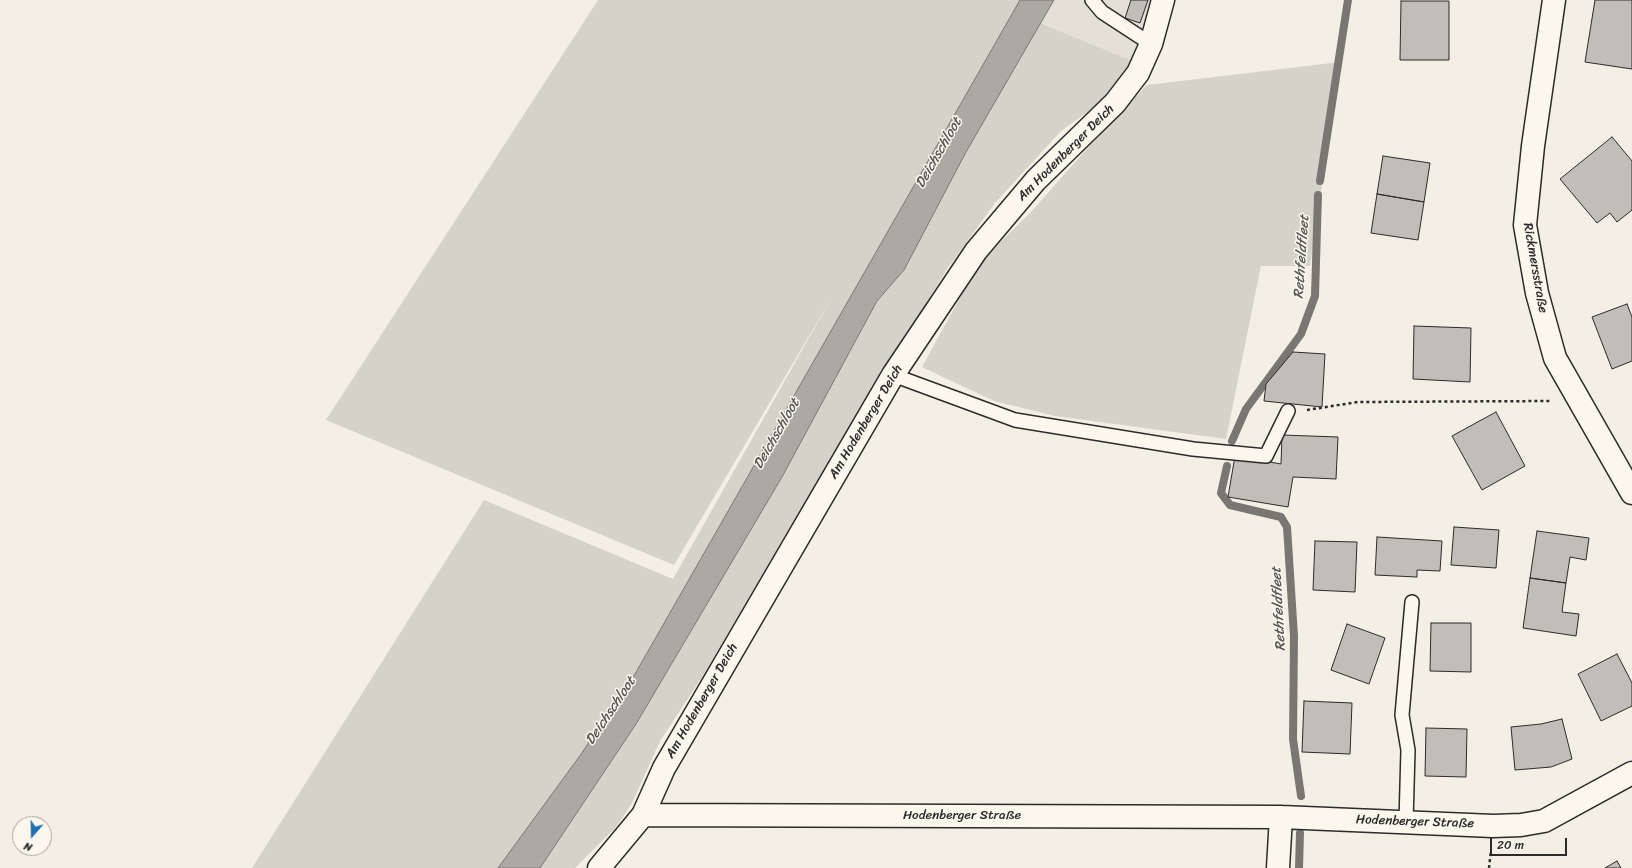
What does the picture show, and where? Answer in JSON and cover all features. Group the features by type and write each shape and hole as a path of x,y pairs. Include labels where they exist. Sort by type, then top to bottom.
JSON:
{"street":[{"name":"Am Hodenberger Deich","path":"599,868 643,815 664,768 893,375 976,251 1036,180 1116,103 1138,73 1151,44 1163,0"},
{"name":"Rickmersstraße","path":"1554,0 1533,146 1526,225 1537,293 1555,358 1632,493"},
{"name":"Hodenberger Straße","path":"643,815 1281,817 1501,826 1522,825 1544,821 1632,772"},
{"path":"1278,868 1281,817"}],"lane":[{"path":"1092,0 1102,12 1151,44"},
{"path":"893,375 1015,420 1200,450 1266,456 1288,411"},
{"path":"1406,822 1408,750 1402,715 1412,602"}],"path":[{"path":"1288,411 1314,410 1358,402 1580,401"}],"shaded area":[{"path":"598,0 1020,0 635,674 579,757 498,868 252,868 484,500 673,579 832,297 674,565 326,420"},
{"path":"1054,0 1152,0 1135,62 1040,23"},
{"path":"1040,23 1135,62 1104,100 1061,131 995,203 947,269 800,510 704,674 660,741 632,803 616,827 575,868 540,868 636,724 697,621 782,477 877,301 904,270 966,152"},
{"path":"1340,62 1310,266 1261,266 1226,439 1055,416 994,401 922,367 979,263 1031,212 1093,142 1147,85"}],"water":[{"name":"Deichschloot","path":"1020,0 1054,0 966,152 904,270 877,301 782,477 636,724 540,868 498,868 579,757 635,674"}],"building":[{"path":"1131,0 1148,0 1140,23 1125,18"},
{"path":"1595,0 1632,0 1632,69 1585,62"},
{"path":"1401,1 1449,1 1449,60 1400,60"},
{"path":"1612,137 1632,161 1632,210 1617,222 1610,213 1597,223 1560,179"},
{"path":"1383,156 1430,163 1424,202 1377,194"},
{"path":"1377,194 1424,202 1418,240 1371,233"},
{"path":"1627,304 1632,317 1632,361 1612,369 1592,317"},
{"path":"1414,326 1471,328 1470,382 1413,379"},
{"path":"1293,352 1325,354 1322,407 1264,401 1266,384"},
{"path":"1496,412 1525,466 1482,490 1452,436"},
{"path":"1282,435 1338,437 1336,479 1293,477 1288,507 1228,497 1235,456 1281,464"},
{"path":"1454,527 1499,530 1496,568 1451,565"},
{"path":"1537,531 1589,538 1586,560 1570,557 1566,583 1530,578"},
{"path":"1377,537 1442,541 1440,571 1417,570 1417,577 1375,575"},
{"path":"1315,541 1357,542 1355,592 1313,590"},
{"path":"1530,578 1566,583 1562,612 1579,614 1576,636 1523,628"},
{"path":"1431,623 1471,623 1471,672 1430,671"},
{"path":"1347,624 1385,638 1369,684 1331,670"},
{"path":"1617,654 1632,683 1632,706 1601,721 1578,674"},
{"path":"1304,701 1352,703 1350,754 1302,752"},
{"path":"1562,719 1572,759 1551,767 1515,770 1511,727 1541,724"},
{"path":"1426,728 1467,729 1466,777 1425,776"},
{"path":"1617,861 1621,868 1605,868"}],"waterway":[{"name":"Rethfeldfleet","path":"1320,181 1348,0"},
{"name":"Rethfeldfleet","path":"1232,441 1246,409 1301,334 1315,296 1318,195"},
{"name":"Rethfeldfleet","path":"1227,466 1221,493 1230,505 1281,517 1287,527 1294,636 1293,739 1301,796"},
{"name":"Rethfeldfleet","path":"1299,868 1300,833"}]}
